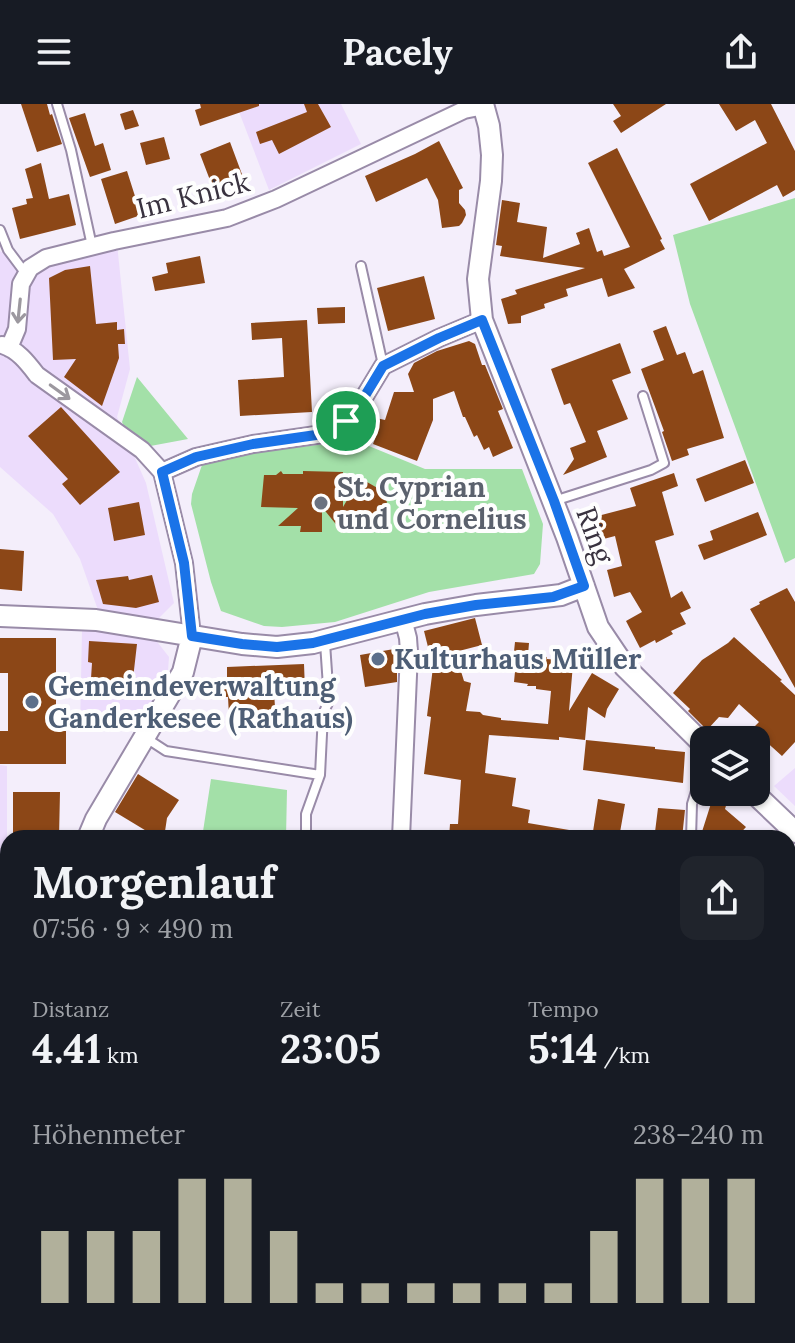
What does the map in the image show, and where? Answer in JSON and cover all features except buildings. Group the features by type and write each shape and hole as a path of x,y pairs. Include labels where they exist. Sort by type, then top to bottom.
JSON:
{"street":[{"name":"Im Knick","path":"26,275 30,268 46,258 227,218 299,189 464,110 486,105"},
{"name":"Ring","path":"0,616 96,620 277,647 324,640 403,619 476,605 553,597 584,586 554,501 482,320 478,279 492,155 486,105"},
{"path":"26,275 21,284 17,329 5,346 24,359 37,375 142,450 162,472 184,563 192,636 183,672 91,830"},
{"path":"162,472 196,457 253,444 330,433 346,421 360,404 383,366 482,320"},
{"path":"584,586 598,627 625,667 690,732"},
{"path":"401,830 409,652 403,619"},
{"path":"768,806 793,830"}],"lane":[{"path":"57,104 69,141 92,246"},
{"path":"0,230 8,250 26,275"},
{"path":"361,266 383,366"},
{"path":"554,501 664,463 643,396"},
{"path":"306,830 306,814 320,775 323,714 329,701 324,640"},
{"path":"146,738 166,751 320,775"},
{"path":"691,830 692,806"}],"shaded area":[{"path":"236,104 341,104 361,144 269,190"},
{"path":"116,234 130,369 117,417 146,483 174,603 157,620 155,639 169,657 168,671 138,730 80,730 82,629 99,613 80,559 53,514 0,467 0,251 27,262"},
{"path":"0,765 7,766 7,830 0,830"},
{"path":"795,768 795,806 774,786"}],"green space":[{"path":"795,198 795,558 785,563 690,304 673,235"},
{"path":"137,377 188,439 145,447 128,435 122,422"},
{"path":"335,443 364,444 425,469 522,469 543,524 540,564 534,574 429,592 335,622 264,626 221,611 191,504 202,465 255,452"},
{"path":"211,779 287,790 286,830 203,830"}],"place":[{"name":"St. Cyprian und Cornelius","path":"321,503"},
{"name":"Kulturhaus Müller","path":"378,659"},
{"name":"Gemeindeverwaltung Ganderkesee (Rathaus)","path":"32,702"}],"route":[{"path":"482,320 554,501 584,586 553,597 425,614 313,643 277,647 192,636 184,563 162,472 196,457 253,444 330,433 346,421 383,366 482,320"}]}
